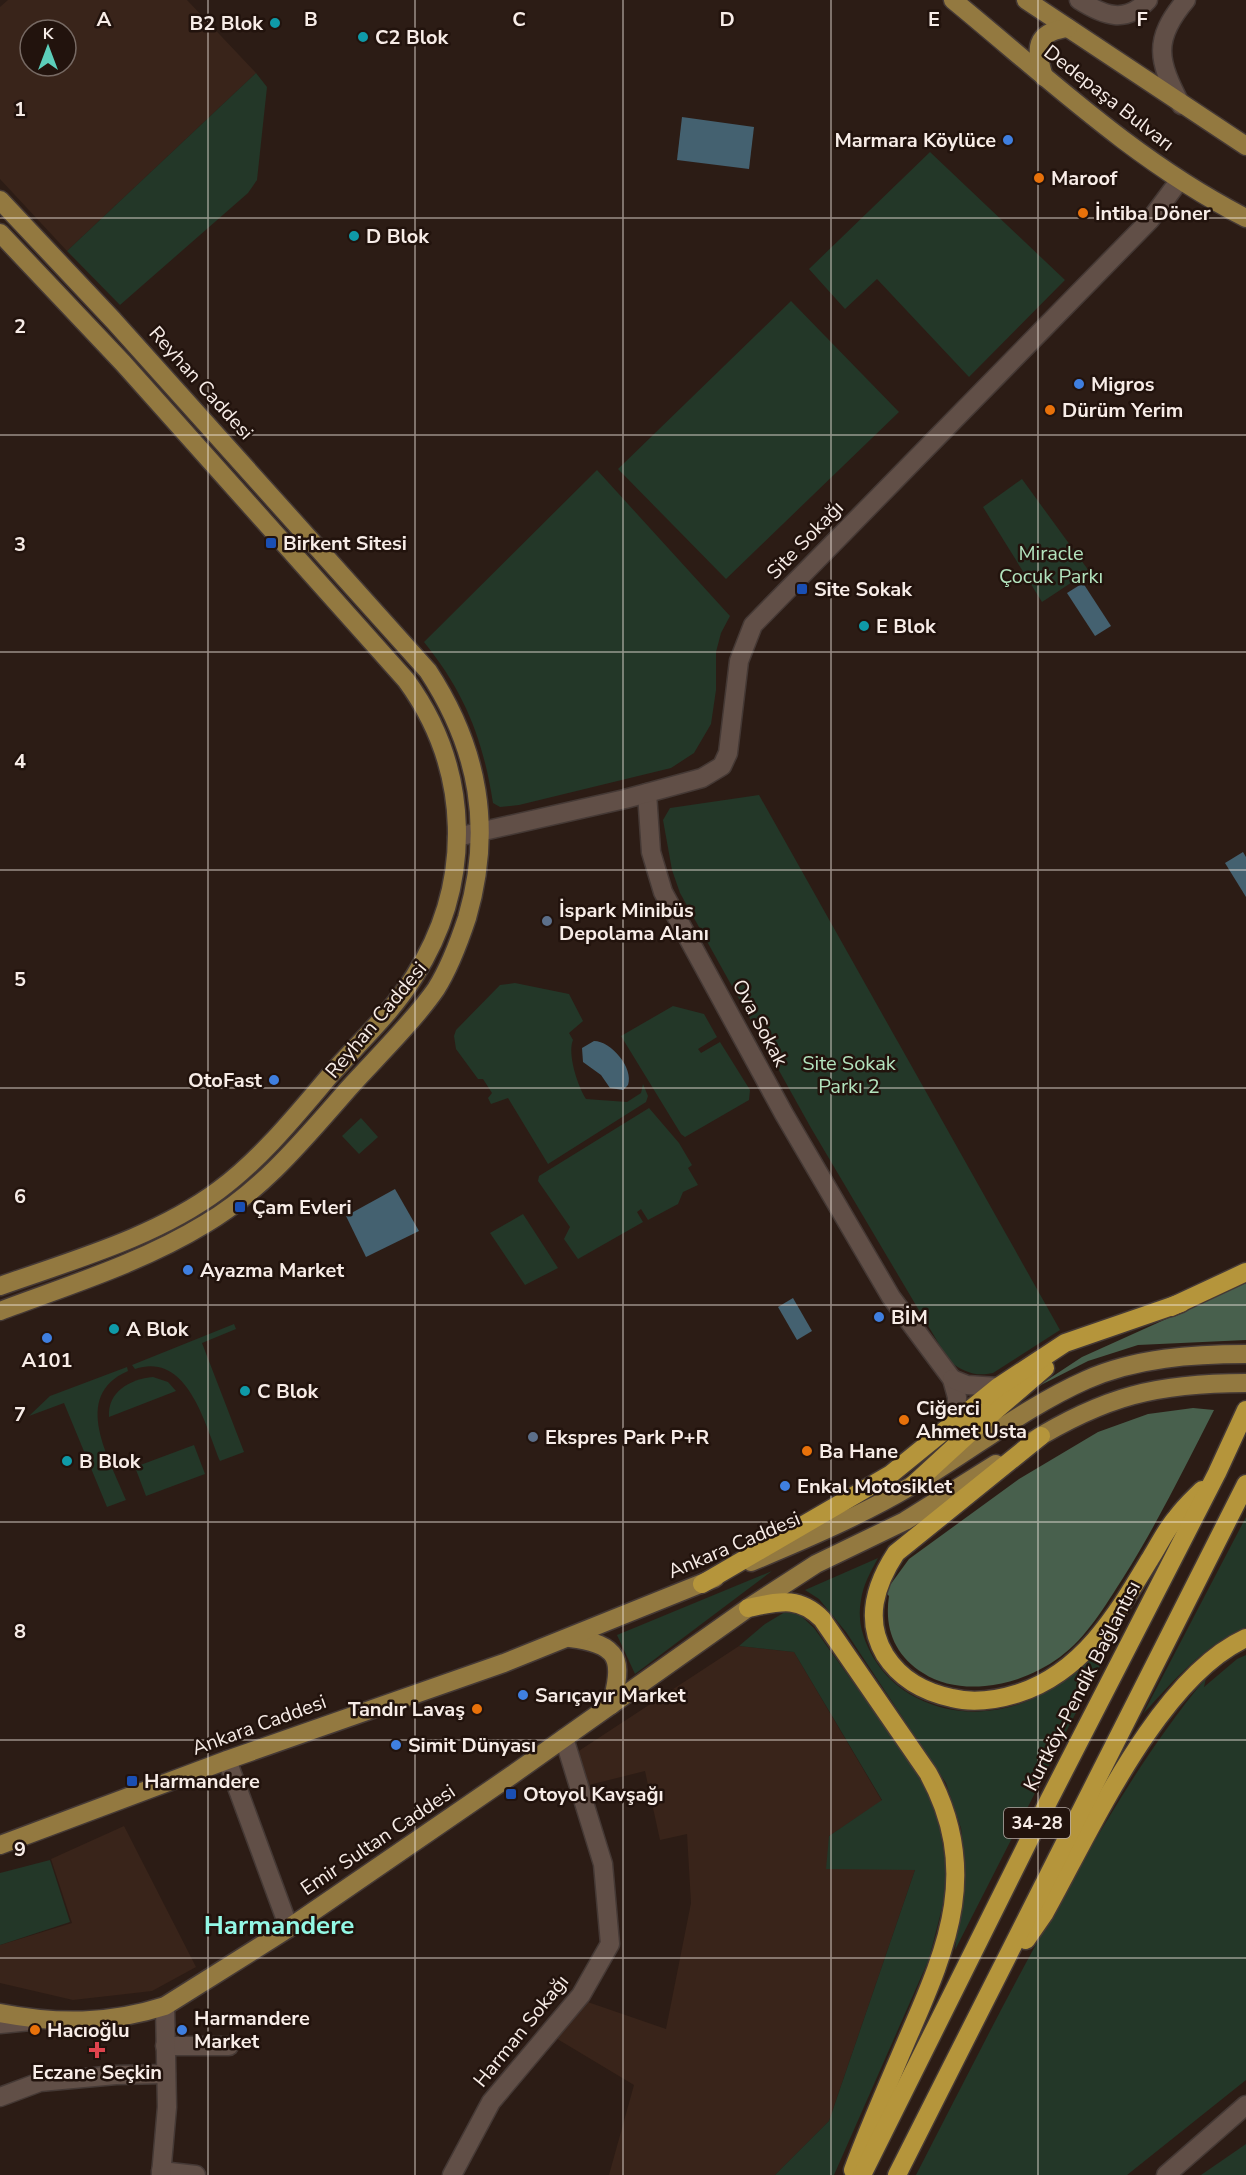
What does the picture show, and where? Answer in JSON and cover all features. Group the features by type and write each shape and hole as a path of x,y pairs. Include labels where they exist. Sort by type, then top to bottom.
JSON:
{"highway":[{"path":"913,1485 975,1428 1058,1358 1246,1272"},
{"path":"702,1584 891,1474 998,1387 1065,1343 1181,1303"},
{"name":"Kurtköy-Pendik Bağlantısı","path":"861,2175 1049,1800 1217,1473 1246,1410"},
{"path":"1041,1436 896,1553 883,1574 874,1601 873,1624 881,1647 902,1676 928,1693 966,1702 1001,1699 1030,1689 1063,1671 1100,1638 1176,1518 1217,1473"},
{"name":"34-28","path":"897,2175 1246,1484"},
{"path":"748,1608 779,1601 799,1603 812,1609 822,1619 928,1773 943,1800 951,1828 956,1862 955,1894 939,1966 851,2175"},
{"path":"987,1996 1044,1914 1146,1733 1188,1682 1216,1657 1246,1638"}],"main road":[{"name":"Dedepaşa Bulvarı","path":"953,0 1065,97 1179,181 1246,218"},
{"name":"Dedepaşa Bulvarı","path":"1026,0 1246,146"},
{"path":"1044,77 1036,55 1041,39 1054,30 1068,28"},
{"name":"Reyhan Caddesi","path":"0,200 113,320 366,599 428,671 445,699 472,764 478,794 481,833 480,858 469,909 450,964 435,989 306,1137 259,1184 205,1224 149,1254 0,1311"},
{"name":"Reyhan Caddesi","path":"0,233 123,363 406,680 425,707 447,760 453,788 457,837 452,891 431,945 414,978 290,1122 252,1162 219,1190 166,1221 100,1250 0,1286"},
{"path":"347,615 366,599"},
{"path":"290,1122 306,1137"},
{"name":"Ankara Caddesi","path":"0,1845 227,1760 569,1638 852,1520 913,1485 1033,1408 1087,1380 1153,1360 1216,1354 1246,1354"},
{"name":"Emir Sultan Caddesi","path":"0,2013 39,2021 65,2023 145,2012 165,2006 289,1928 748,1608 816,1564 905,1521 1041,1436 1107,1402 1155,1388 1204,1383 1246,1383"},
{"path":"569,1638 590,1640 606,1647 617,1660 619,1678 611,1705"}],"street":[{"path":"1079,0 1099,11 1115,15 1129,15 1139,10 1148,0"},
{"path":"1181,105 1166,76 1163,35 1172,17 1186,0"},
{"name":"Site Sokağı","path":"457,837 647,793 702,778 722,766 728,753 739,661 753,625 1150,220 1179,181"},
{"name":"Ova Sokak","path":"647,793 651,852 663,892 784,1114 891,1297 952,1378 957,1397 956,1423"},
{"path":"952,1378 967,1385 998,1387"},
{"name":"Harman Sokağı","path":"452,2175 491,2102 581,1995 610,1944 603,1864 564,1738"},
{"path":"227,1760 289,1928"},
{"path":"165,2006 167,2107 161,2173 196,2175"},
{"path":"0,2024 39,2021"},
{"path":"165,2046 229,2046"},
{"path":"0,2097 40,2082 166,2074"},
{"path":"1166,2175 1246,2105"}],"shaded area":[{"path":"8,0 187,0 256,73 67,251 0,179 0,7"},
{"path":"739,1646 794,1652 882,1801 829,1836 915,1870 829,2121 775,2175 609,2175 634,2085 549,2034 579,1999 666,2029 691,1903 687,1834 660,1840 645,1771 581,1787 568,1758"},
{"path":"124,1826 196,1967 152,1991 73,2000 0,1983 0,1945 72,1923 51,1859"}],"green space":[{"path":"256,73 267,87 257,180 248,193 120,305 67,251"},
{"path":"930,152 1065,280 969,377 877,279 845,309 809,269"},
{"path":"791,301 899,412 726,579 618,469"},
{"path":"597,470 730,616 721,633 716,652 716,690 711,724 694,753 671,768 519,805 500,807 493,803 478,737 461,698 424,642"},
{"name":"Miracle Çocuk Parkı","path":"1022,479 1089,571 1042,602 983,507"},
{"name":"Site Sokak Parkı 2","path":"759,795 1060,1330 993,1373 970,1373 949,1361 811,1128 680,893 672,870 663,820 670,808"},
{"path":"515,983 569,994 583,1021 569,1033 573,1040 571,1053 574,1070 586,1099 627,1102 641,1093 643,1084 648,1096 646,1102 548,1164 508,1098 491,1104 488,1098 492,1093 483,1079 478,1079 456,1049 454,1036 456,1030 500,985"},
{"path":"673,1006 704,1014 717,1037 698,1049 701,1053 720,1042 750,1090 749,1100 685,1137 621,1036"},
{"path":"649,1108 679,1143 692,1165 688,1168 698,1185 683,1192 678,1204 648,1220 641,1209 637,1212 643,1222 578,1259 564,1239 570,1227 538,1181 539,1176"},
{"path":"361,1118 378,1137 359,1154 342,1136"},
{"path":"523,1214 558,1268 525,1285 490,1233"},
{"path":"1246,1283 1246,1340 1138,1345 1088,1361 1035,1388 1082,1357"},
{"path":"234,1324 236,1329 202,1343 244,1452 220,1461 200,1411 192,1395 181,1381 169,1371 153,1366 135,1369 132,1365"},
{"path":"127,1367 128,1371 111,1382 101,1396 98,1412 99,1430 104,1448 126,1500 107,1507 64,1403 29,1416 50,1396"},
{"path":"153,1377 168,1382 176,1391 109,1417 112,1400 122,1388 144,1378"},
{"path":"1193,1408 1214,1410 1135,1558 1095,1620 1070,1649 1052,1663 1024,1677 1005,1683 977,1687 953,1685 937,1680 923,1673 905,1658 890,1630 889,1596 885,1592 909,1559 1019,1479 1098,1432 1148,1414"},
{"path":"194,1445 205,1474 146,1496 135,1467"},
{"path":"1246,1517 1246,1627 1203,1654 1143,1714"},
{"path":"878,1558 865,1584 861,1600 860,1623 866,1643 886,1674 902,1689 940,1707 961,1711 982,1711 1025,1702 1062,1681 1116,1634 955,1950 965,1862 961,1828 946,1783 846,1632 819,1599 805,1590"},
{"path":"772,1571 635,1674 617,1635"},
{"path":"785,1612 799,1614 814,1628 920,1776 935,1802 946,1865 944,1900 929,1959 834,2175 775,2175 829,2121 915,1870 826,1869 829,1836 882,1800 794,1652 739,1646 765,1624"},
{"path":"1246,1655 1246,2080 1127,2175 916,2175 1039,1939 1125,1791 1156,1744 1206,1678 1204,1687 1237,1659"},
{"path":"50,1860 70,1922 0,1945 0,1873"},
{"path":"1246,2144 1246,2175 1201,2175"}],"water":[{"path":"682,117 754,127 749,169 677,160"},
{"path":"1083,583 1111,626 1095,636 1067,593"},
{"path":"1243,852 1246,857 1246,897 1225,863"},
{"path":"594,1041 607,1045 620,1057 628,1071 629,1078 628,1085 623,1090 610,1088 601,1075 583,1062 582,1048"},
{"path":"395,1189 419,1231 366,1257 346,1216"},
{"path":"793,1298 812,1331 797,1340 778,1307"}],"place":[{"name":"B2 Blok","path":"275,23"},
{"name":"C2 Blok","path":"363,37"},
{"name":"Marmara Köylüce","path":"1008,140"},
{"name":"Maroof","path":"1039,178"},
{"name":"İntiba Döner","path":"1083,213"},
{"name":"D Blok","path":"354,236"},
{"name":"Migros","path":"1079,384"},
{"name":"Dürüm Yerim","path":"1050,410"},
{"name":"Birkent Sitesi","path":"271,543"},
{"name":"Site Sokak","path":"802,589"},
{"name":"E Blok","path":"864,626"},
{"name":"İspark Minibüs Depolama Alanı","path":"547,921"},
{"name":"OtoFast","path":"274,1080"},
{"name":"Çam Evleri","path":"240,1207"},
{"name":"Ayazma Market","path":"188,1270"},
{"name":"BİM","path":"879,1317"},
{"name":"A Blok","path":"114,1329"},
{"name":"A101","path":"47,1338"},
{"name":"C Blok","path":"245,1391"},
{"name":"Ciğerci Ahmet Usta","path":"904,1420"},
{"name":"Ekspres Park P+R","path":"533,1437"},
{"name":"Ba Hane","path":"807,1451"},
{"name":"B Blok","path":"67,1461"},
{"name":"Enkal Motosiklet","path":"785,1486"},
{"name":"Sarıçayır Market","path":"523,1695"},
{"name":"Tandır Lavaş","path":"477,1709"},
{"name":"Simit Dünyası","path":"396,1745"},
{"name":"Harmandere","path":"132,1781"},
{"name":"Otoyol Kavşağı","path":"511,1794"},
{"name":"Hacıoğlu","path":"35,2030"},
{"name":"Harmandere Market","path":"182,2030"},
{"name":"Eczane Seçkin","path":"97,2050"}],"district":[{"name":"Harmandere","path":"279,1925"}]}
